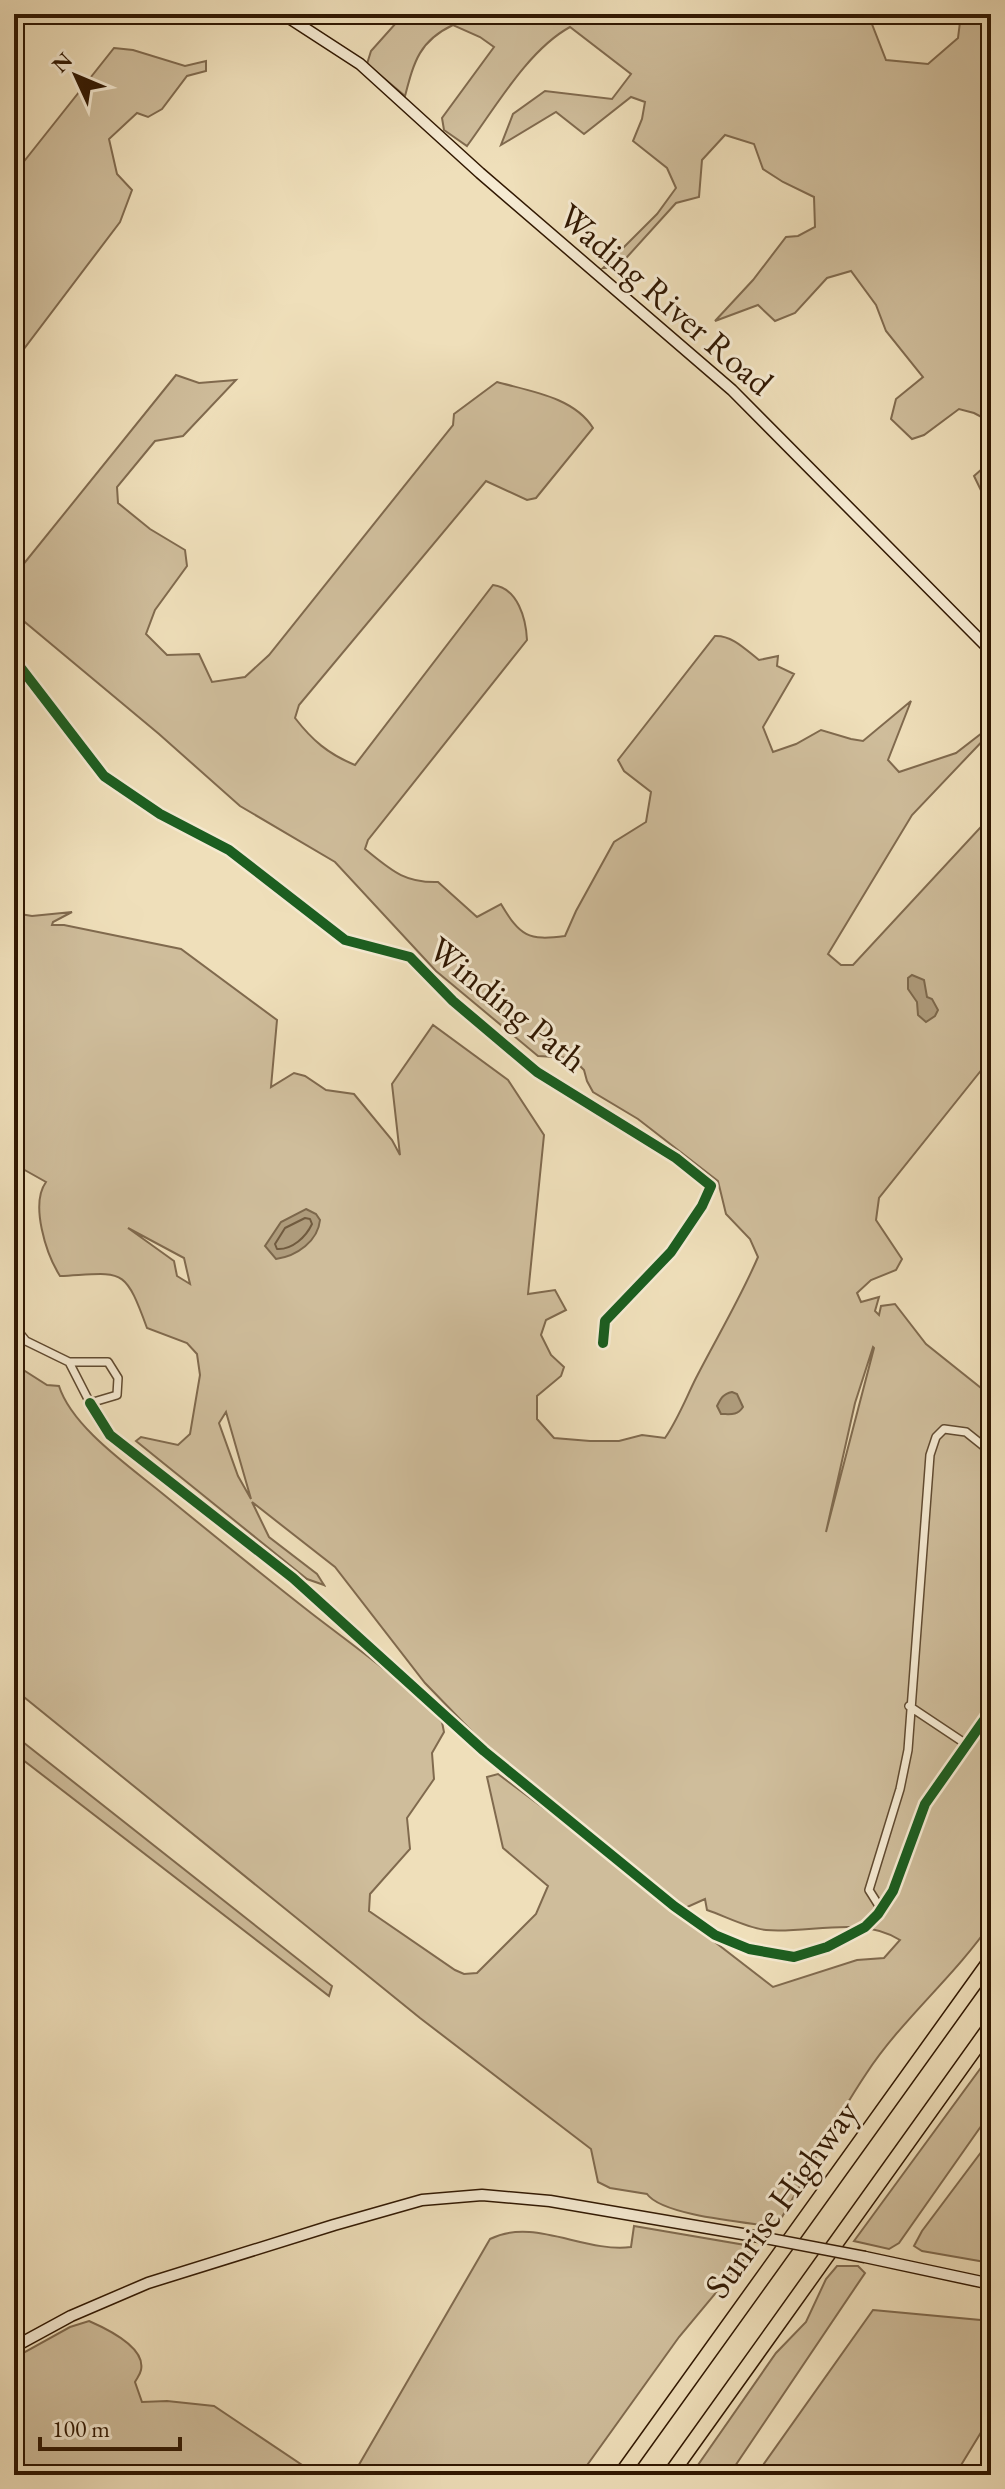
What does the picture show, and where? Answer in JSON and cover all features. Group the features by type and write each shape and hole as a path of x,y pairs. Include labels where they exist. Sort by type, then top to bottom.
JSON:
{"highway":[{"name":"Sunrise Highway","path":"621,2475 991,1960"},
{"name":"Sunrise Highway","path":"670,2475 991,2026"}],"main road":[{"name":"Wading River Road","path":"283,14 360,64 480,173 732,390 991,651"},
{"path":"14,2347 71,2316 148,2283 422,2200 473,2195 542,2200 760,2237 991,2284"}],"street":[{"name":"Winding Path","path":"14,659 104,776 160,814 229,850 345,940 410,957 453,1001 537,1072 676,1158 711,1186 702,1206 671,1252 605,1321 603,1343"},
{"path":"14,1326 26,1341 69,1362 108,1362 118,1378 117,1395 90,1403"},
{"path":"69,1362 110,1435 293,1578 484,1751 674,1906 715,1935 749,1949 794,1957 827,1947 865,1927 893,1891 925,1804 991,1710"},
{"path":"881,1909 869,1890 900,1789 908,1750 930,1455 936,1437 944,1429 966,1432 991,1452"},
{"path":"909,1706 966,1744"}],"shaded area":[{"path":"404,14 868,14 886,60 928,64 958,38 961,14 991,14 991,422 959,409 924,435 912,439 891,419 896,399 923,377 886,331 876,305 851,271 827,278 795,313 775,321 758,305 715,321 753,280 786,237 798,236 815,227 814,197 763,169 754,144 725,135 702,160 699,197 676,203 618,267 603,268 657,214 676,188 667,168 633,141 645,102 631,97 584,134 556,112 501,145 513,114 545,91 612,99 631,74 570,27 526,65 467,146 444,130 442,118 494,47 453,25 442,31 420,54 405,96 367,64 371,51"},
{"path":"114,48 133,50 185,66 206,61 206,71 187,76 162,109 148,117 137,113 109,139 117,174 132,190 120,222 14,362 14,174"},
{"path":"176,375 199,383 236,380 183,436 155,441 117,487 118,503 150,529 185,550 187,566 155,610 146,634 167,655 199,654 212,682 245,677 269,655 453,425 454,414 497,382 536,392 574,409 593,428 536,498 527,500 486,481 299,705 295,718 321,746 355,765 493,585 509,592 522,614 527,640 368,840 365,849 407,878 438,882 477,917 501,904 520,930 534,937 565,936 614,842 646,822 651,792 624,771 618,760 715,636 733,641 759,660 778,656 777,666 794,674 763,727 773,752 821,730 863,741 911,701 888,760 899,772 956,753 991,726 991,732 912,815 828,954 841,965 853,965 991,816 991,1058 879,1198 876,1220 902,1259 896,1270 871,1280 857,1293 861,1302 879,1297 875,1311 879,1315 881,1306 895,1304 926,1344 991,1396 991,1923 880,2054 844,2109 782,2217 770,2226 685,2212 655,2201 647,2194 610,2188 598,2182 591,2149 420,2018 14,1689 14,1364 47,1385 59,1386 76,1416 103,1445 395,1678 442,1722 444,1732 432,1753 434,1779 407,1818 410,1849 370,1894 369,1911 455,1970 464,1974 477,1973 536,1914 548,1886 503,1848 487,1777 498,1774 553,1815 425,1683 335,1567 252,1502 269,1537 317,1574 324,1585 307,1579 136,1441 141,1437 178,1445 190,1434 200,1375 197,1354 187,1343 147,1328 133,1293 118,1277 97,1274 60,1276 50,1255 42,1229 39,1203 46,1182 14,1164 14,913 32,916 72,912 52,925 181,949 277,1020 271,1087 294,1073 305,1076 326,1090 354,1094 392,1140 400,1155 392,1084 433,1025 508,1080 544,1135 528,1294 555,1290 566,1310 546,1320 541,1335 551,1355 564,1367 561,1376 537,1396 537,1419 554,1438 619,1441 642,1435 665,1438 758,1257 750,1239 726,1214 718,1181 638,1119 593,1092 584,1070 572,1058 538,1056 436,971 335,862 240,806 14,613 14,572","holes":["128,1228 184,1258 190,1284 177,1276 174,1261","873,1347 826,1532 855,1403","226,1412 251,1499 238,1476 219,1423","705,1899 707,1910 759,1929 869,1928 900,1940 884,1958 857,1960 773,1987 676,1912"]},
{"path":"991,461 991,511 974,476"},
{"path":"14,1735 332,1986 329,1996 14,1753"},
{"path":"991,2054 991,2112 899,2243 889,2249 854,2241"},
{"path":"991,2139 991,2263 922,2251 914,2246 922,2231"},
{"path":"634,2226 745,2245 749,2253 679,2337 580,2475 353,2475 490,2239 507,2233 542,2233 595,2245 631,2247"},
{"path":"837,2266 858,2266 865,2273 729,2475 691,2475 776,2353 806,2322 826,2279"},
{"path":"873,2310 991,2321 991,2416 955,2475 756,2475"},
{"path":"89,2321 123,2340 137,2354 141,2370 135,2382 142,2402 214,2406 317,2475 14,2475 14,2358 70,2327"}],"water":[{"path":"912,975 924,980 927,997 932,999 938,1010 926,1022 918,1015 917,1002 908,989 908,978"},
{"path":"306,1209 320,1220 315,1235 299,1251 276,1259 265,1246 281,1222"},
{"path":"726,1394 737,1394 743,1407 736,1413 721,1414 717,1406"}],"cycle path":[{"path":"14,659 104,776 160,814 229,850 345,940 410,957 453,1001 537,1072 676,1158 711,1186 702,1206 671,1252 605,1321 603,1343"},
{"path":"90,1403 110,1435 293,1578 484,1751 674,1906 715,1935 749,1949 794,1957 827,1947 865,1927 893,1891 925,1804 991,1710"}]}
